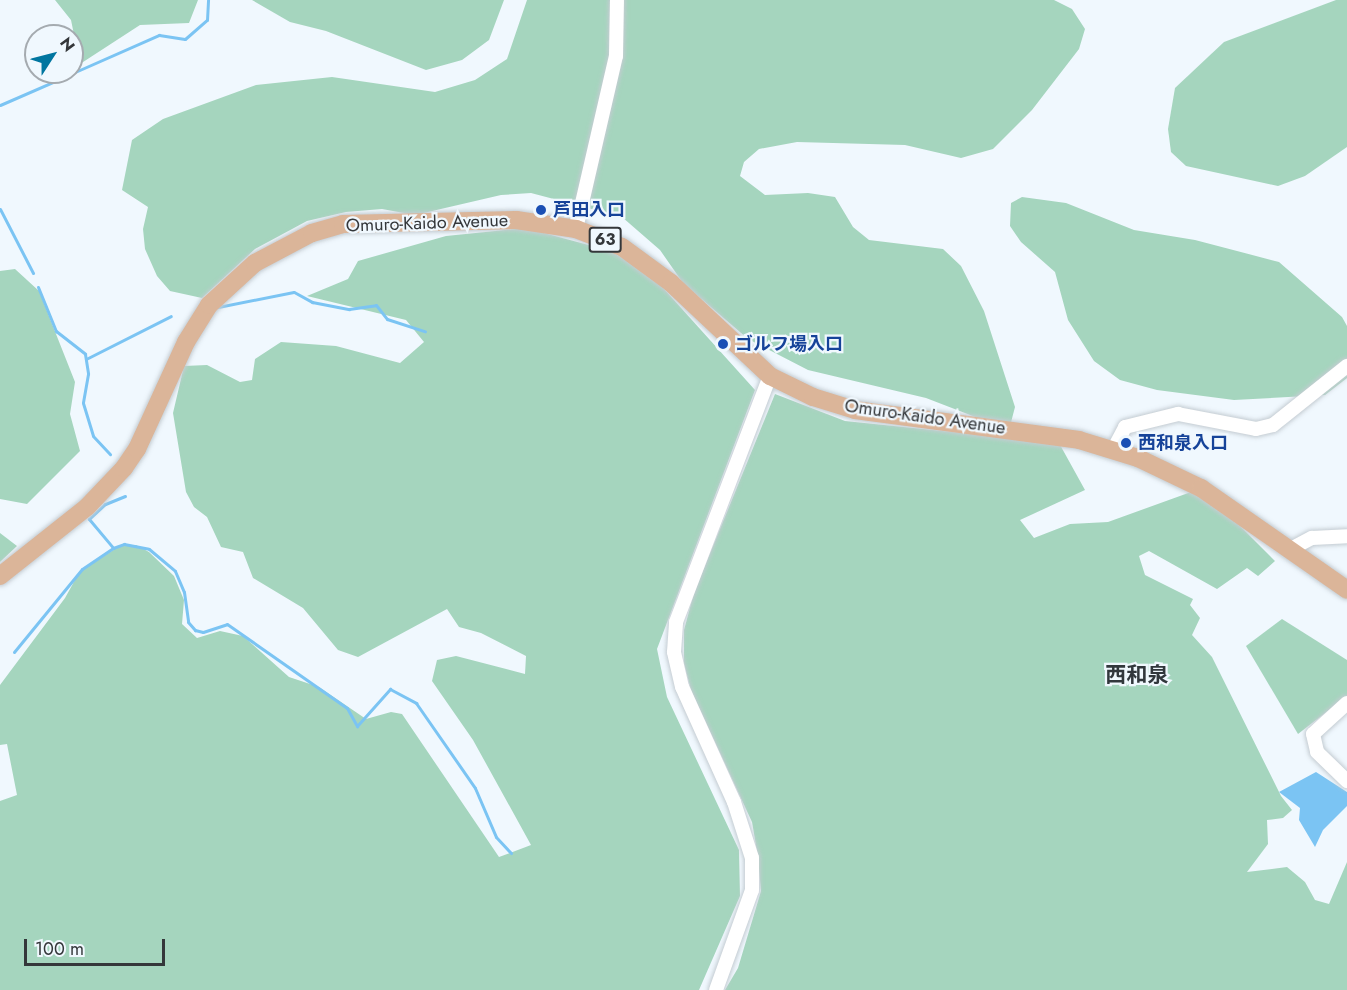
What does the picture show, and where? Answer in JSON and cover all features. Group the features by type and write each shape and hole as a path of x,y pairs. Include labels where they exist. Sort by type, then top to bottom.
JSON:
{"main road":[{"name":"Omuro-Kaido Avenue","path":"0,576 108,486 137,449 186,342 209,305 238,277 275,250 312,234 367,222 516,220 576,229 638,257 770,376 813,397 855,410 1025,431 1113,450 1201,488 1347,590"}],"street":[{"path":"576,229 616,56 617,0"},
{"path":"1113,450 1125,427 1178,414 1256,429 1273,425 1347,366"},
{"path":"716,990 752,890 752,858 734,802 682,687 674,652 676,622 770,376"},
{"path":"1289,550 1312,538 1347,537"},
{"path":"1347,703 1313,734 1317,752 1347,781"}],"green space":[{"path":"55,0 198,0 189,23 140,25 84,61 84,24 72,24"},
{"path":"252,0 504,0 489,40 462,60 426,70 326,31 290,22"},
{"path":"527,0 1054,0 1072,9 1085,29 1079,49 1032,110 993,149 961,158 905,145 797,142 759,149 744,162 740,176 765,195 808,193 835,197 853,227 869,240 943,249 961,266 984,311 1015,407 1009,430 926,398 808,370 748,339 683,283 660,250 622,217 531,193 501,195 415,215 382,209 346,212 307,221 255,249 202,298 170,291 157,276 145,249 143,229 148,207 122,190 132,140 163,119 256,85 332,77 435,92 475,80 507,59"},
{"path":"1336,0 1347,0 1347,147 1305,176 1278,186 1186,166 1171,152 1168,129 1175,88 1224,42"},
{"path":"1022,197 1066,203 1134,230 1195,240 1279,262 1342,317 1347,326 1347,378 1325,395 1234,400 1157,390 1120,380 1094,361 1068,320 1055,272 1021,242 1010,226 1011,203"},
{"path":"525,228 611,251 655,279 755,390 657,649 667,697 739,850 740,896 699,990 0,990 0,801 17,795 7,744 0,745 0,685 65,598 80,571 120,546 136,545 149,552 174,576 184,600 182,624 197,638 220,631 243,636 289,677 319,687 366,719 391,712 402,714 499,857 531,845 473,740 432,681 437,660 456,656 525,674 526,656 481,633 459,627 447,609 358,657 338,650 303,608 253,578 243,552 221,547 207,517 194,507 186,492 173,413 184,366 207,365 240,382 252,380 255,359 281,342 336,346 400,363 424,342 406,320 307,296 348,279 358,261 446,236"},
{"path":"15,269 39,291 75,382 70,414 80,451 27,504 0,499 0,271"},
{"path":"775,394 845,421 1059,443 1085,490 1020,520 1034,538 1070,524 1108,522 1191,492 1235,521 1275,561 1258,576 1247,568 1217,589 1149,551 1139,556 1145,575 1193,599 1190,605 1200,618 1192,635 1212,657 1281,796 1292,810 1283,818 1267,820 1268,844 1247,872 1287,867 1305,882 1315,900 1329,904 1347,862 1347,990 725,990 738,968 761,891 758,857 752,822 691,690 684,663 684,630 694,593"},
{"path":"0,533 17,546 0,562"},
{"path":"1282,619 1347,660 1347,696 1298,734 1246,646"}],"water":[{"path":"1316,772 1347,792 1347,806 1323,830 1315,847 1299,820 1300,808 1279,792"}],"waterway":[{"path":"84,68 159,35 185,39 207,20 208,0"},
{"path":"0,105 48,84"},
{"path":"0,209 33,273"},
{"path":"38,287 56,331 85,354 88,374 83,403 93,436 110,454"},
{"path":"218,307 294,292 312,302 349,309 376,305 387,319 425,331"},
{"path":"86,359 171,316"},
{"path":"125,496 105,504 89,519 113,548 124,544 149,549 175,571 184,592 188,622 195,630 203,632 227,624 347,708 357,726 390,689 416,703 475,788 496,837 511,853"},
{"path":"14,652 82,569 113,548"}],"place":[{"name":"芦田入口","path":"541,210"},
{"name":"ゴルフ場入口","path":"723,344"},
{"name":"西和泉入口","path":"1126,443"}],"district":[{"name":"西和泉","path":"1137,675"}]}
